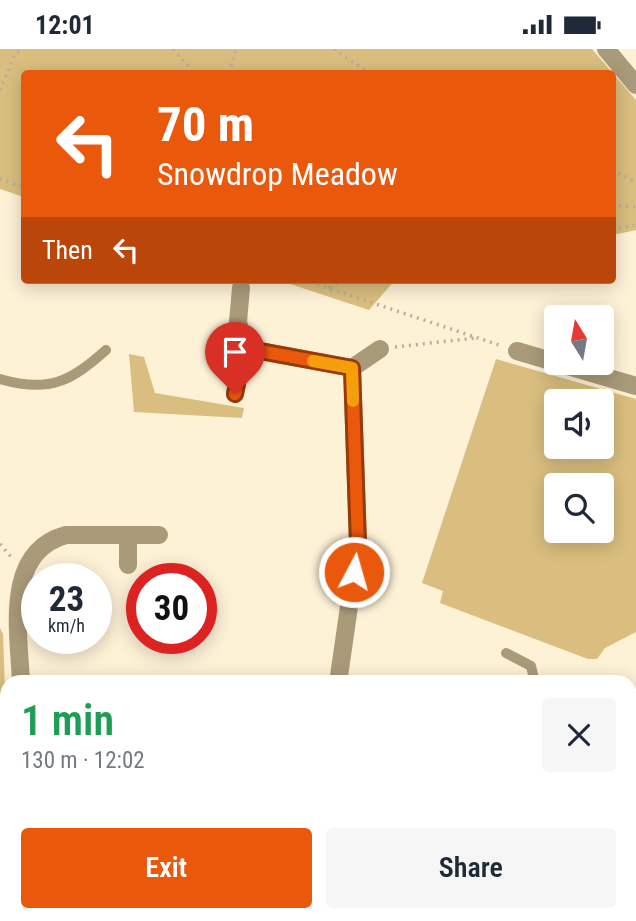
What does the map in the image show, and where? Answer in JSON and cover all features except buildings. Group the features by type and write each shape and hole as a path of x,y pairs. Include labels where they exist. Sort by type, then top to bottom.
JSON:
{"street":[{"path":"606,49 636,85"},
{"path":"235,394 244,348 237,314 241,288"},
{"path":"244,348 352,368 380,349"},
{"path":"517,351 636,386"},
{"path":"339,675 358,544 352,368"},
{"path":"20,675 9,605 36,549 51,539 66,535 159,535"},
{"path":"128,535 128,563"}],"lane":[{"path":"0,379 33,385 59,384 79,374 106,350"},
{"path":"506,653 531,666 533,675"}],"path":[{"path":"0,90 15,54 22,49"},
{"path":"173,49 191,70"},
{"path":"230,70 236,49"},
{"path":"334,49 365,70"},
{"path":"616,172 636,182"},
{"path":"0,179 21,186"},
{"path":"616,205 636,207"},
{"path":"616,229 636,225"},
{"path":"317,284 517,351"},
{"path":"328,284 330,288"},
{"path":"330,288 337,284"},
{"path":"380,349 477,337"}],"shaded area":[{"path":"0,49 592,49 610,70 21,70 21,196 0,189"},
{"path":"616,77 636,100 636,230 616,234"},
{"path":"290,284 392,284 369,310"},
{"path":"129,354 144,357 155,393 244,408 242,418 134,412"},
{"path":"496,359 544,373 544,375 601,389 544,389 544,459 614,459 614,393 636,399 636,632 605,648 597,659 588,659 440,603 443,591 422,583"},
{"path":"0,628 3,634 4,675 0,675"}],"slow traffic":[{"path":"313,361 352,368 353,401"}],"route":[{"path":"235,394 244,348 352,368 358,544 354,572"}]}
